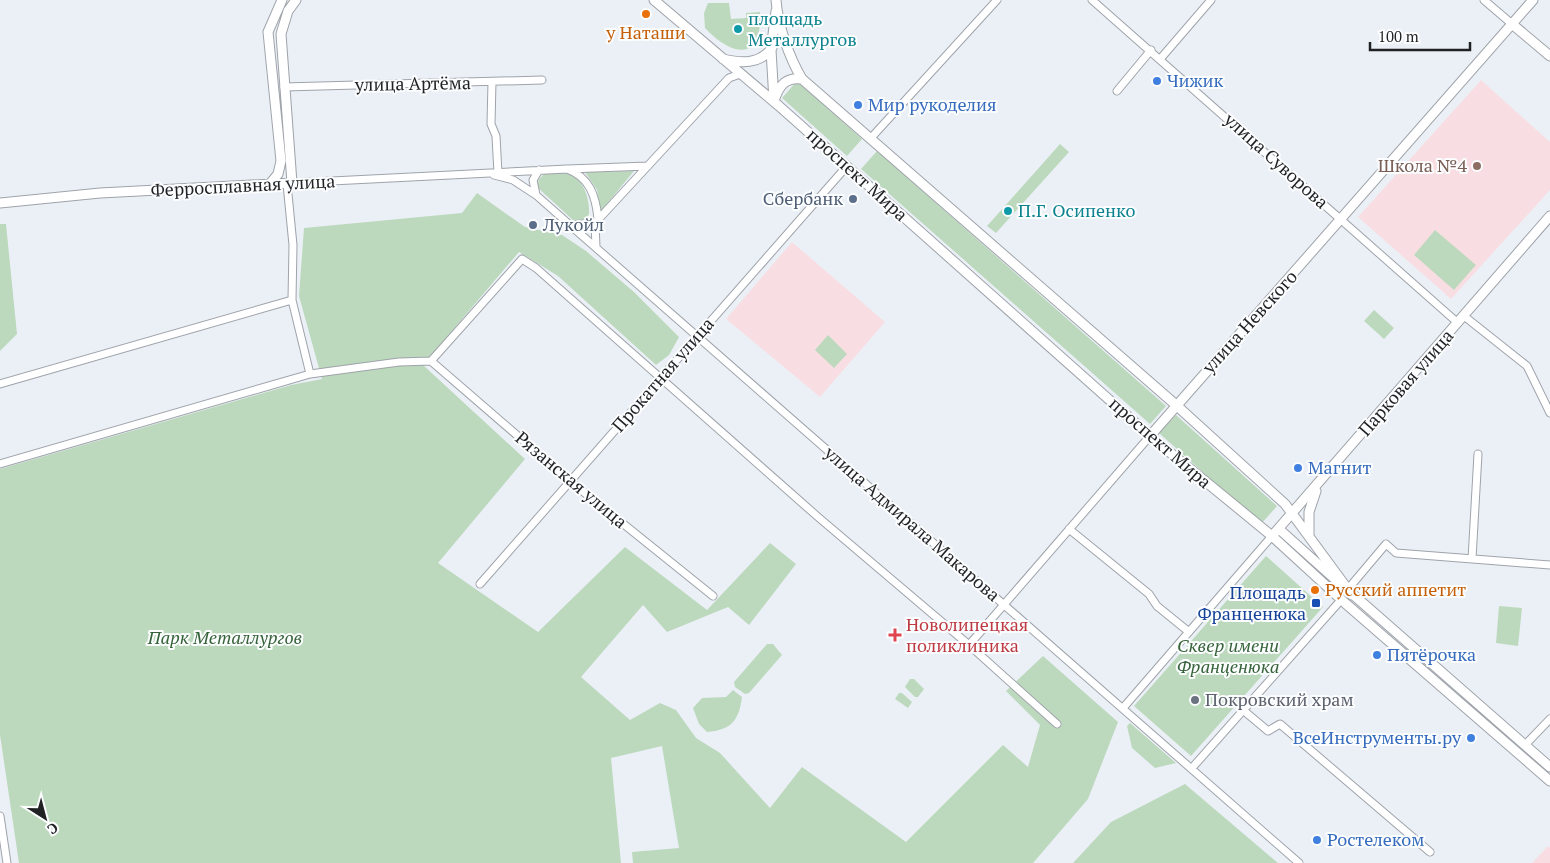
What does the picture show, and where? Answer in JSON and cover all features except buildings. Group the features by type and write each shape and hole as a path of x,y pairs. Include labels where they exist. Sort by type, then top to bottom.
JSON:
{"main road":[{"path":"269,185 278,174 281,161 268,32 282,0"},
{"path":"289,183 281,34 288,11 296,0"},
{"path":"654,0 720,58 741,63 760,60"},
{"name":"улица Невского","path":"1150,436 1532,0"},
{"path":"774,101 771,50 776,3"},
{"name":"проспект Мира","path":"776,3 782,29 796,69 802,79 1176,405 1285,504 1350,592"},
{"path":"1512,24 1550,56"},
{"path":"740,74 771,50 782,29"},
{"name":"проспект Мира","path":"720,58 774,101 1150,436 1272,536 1341,600 1550,781"},
{"path":"774,101 783,83 792,78 802,79"},
{"name":"Ферросплавная улица","path":"0,203 100,193 289,183"},
{"name":"Парковая улица","path":"1272,536 1318,486 1550,216"},
{"path":"1309,536 1309,512 1318,486"},
{"name":"проспект Мира","path":"1279,529 1550,767"}],"street":[{"path":"870,139 997,0"},
{"name":"улица Суворова","path":"1092,0 1161,58 1341,219 1461,320 1527,366 1550,413"},
{"path":"1161,58 1211,0"},
{"path":"1484,0 1512,24"},
{"path":"1117,91 1151,50"},
{"path":"570,225 596,221 729,78 740,74"},
{"name":"улица Артёма","path":"284,87 542,80"},
{"path":"492,82 492,124 496,136 498,173"},
{"path":"567,169 648,166"},
{"name":"Прокатная улица","path":"480,584 847,166"},
{"path":"567,169 580,176 590,187 596,221 596,247"},
{"name":"Ферросплавная улица","path":"289,183 567,169"},
{"path":"536,195 533,180 539,170"},
{"path":"487,173 513,180 536,195"},
{"path":"289,183 293,245 292,300 310,374"},
{"name":"улица Адмирала Макарова","path":"536,195 1299,863"},
{"path":"0,464 310,374 399,362 432,361 522,259 536,268 818,517 1057,724"},
{"path":"0,384 292,300"},
{"name":"Рязанская улица","path":"432,361 570,481 713,596"},
{"name":"улица Невского","path":"968,645 1150,436"},
{"path":"1472,558 1478,454"},
{"path":"1069,529 1149,594 1157,606 1189,632"},
{"name":"Парковая улица","path":"1123,708 1272,536"},
{"path":"1350,592 1386,544 1396,553 1550,565"},
{"path":"1192,768 1341,600"},
{"path":"1243,710 1268,731 1280,724 1430,852"},
{"path":"1526,745 1550,719"},
{"path":"0,816 6,863"}],"shaded area":[{"name":"Школа №4","path":"1481,80 1550,142 1550,190 1451,299 1358,217"},
{"path":"792,242 885,322 820,397 726,319"},
{"path":"1548,846 1550,848 1550,863 1532,863"}],"green space":[{"path":"708,3 729,3 731,19 746,18 746,13 760,12 758,36 754,43 743,50 736,49 715,37 705,28 704,13"},
{"path":"797,81 862,139 847,156 782,98"},
{"path":"1060,144 1069,152 996,233 987,226"},
{"path":"877,151 1166,406 1150,424 861,169"},
{"path":"634,171 601,211 597,190 585,172"},
{"path":"565,173 574,176 578,180 587,196 589,214 586,219 574,221 537,187 539,179 544,174"},
{"name":"Парк Металлургов","path":"477,193 525,227 562,235 586,251 634,292 679,337 669,355 656,365 558,276 519,252 423,365 525,459 438,563 538,632 625,547 707,610 770,543 796,564 749,625 728,607 667,632 643,605 581,677 630,720 660,703 676,710 696,738 720,753 770,808 802,767 906,842 1003,745 1028,767 1040,725 1006,691 1043,656 1118,722 1088,799 1033,863 633,863 632,852 679,848 662,746 611,758 621,863 19,863 0,735 0,469 291,385 322,379 299,296 304,228 462,213"},
{"path":"0,224 6,224 17,334 0,351"},
{"path":"1435,230 1476,265 1454,290 1414,255"},
{"path":"1374,310 1394,328 1384,339 1364,321"},
{"path":"828,335 847,354 834,368 815,350"},
{"path":"1176,415 1277,506 1261,524 1159,433"},
{"name":"Сквер имени Франценюка","path":"1266,556 1323,607 1191,756 1134,706"},
{"path":"1499,606 1522,608 1518,646 1496,643"},
{"path":"767,644 773,644 782,655 749,693 745,694 735,687 734,682"},
{"path":"910,679 914,679 924,689 918,697 915,697 905,687"},
{"path":"733,690 742,697 736,718 722,729 707,732 699,724 693,708 702,698 726,697"},
{"path":"899,693 902,693 912,702 908,708 895,699"},
{"path":"1130,723 1176,763 1155,768 1132,748 1127,726"},
{"path":"1185,784 1278,863 1073,863 1111,822"}],"place":[{"name":"у Наташи","path":"646,14"},
{"name":"площадь Металлургов","path":"738,29"},
{"name":"Чижик","path":"1157,81"},
{"name":"Мир рукоделия","path":"858,105"},
{"name":"Школа №4","path":"1477,166"},
{"name":"Сбербанк","path":"853,199"},
{"name":"П.Г. Осипенко","path":"1008,211"},
{"name":"Лукойл","path":"533,225"},
{"name":"Магнит","path":"1298,468"},
{"name":"Русский аппетит","path":"1315,590"},
{"name":"Площадь Франценюка","path":"1316,603"},
{"name":"Новолипецкая поликлиника","path":"895,635"},
{"name":"Пятёрочка","path":"1377,655"},
{"name":"Покровский храм","path":"1195,700"},
{"name":"ВсеИнструменты.ру","path":"1471,738"},
{"name":"Ростелеком","path":"1317,840"}]}
